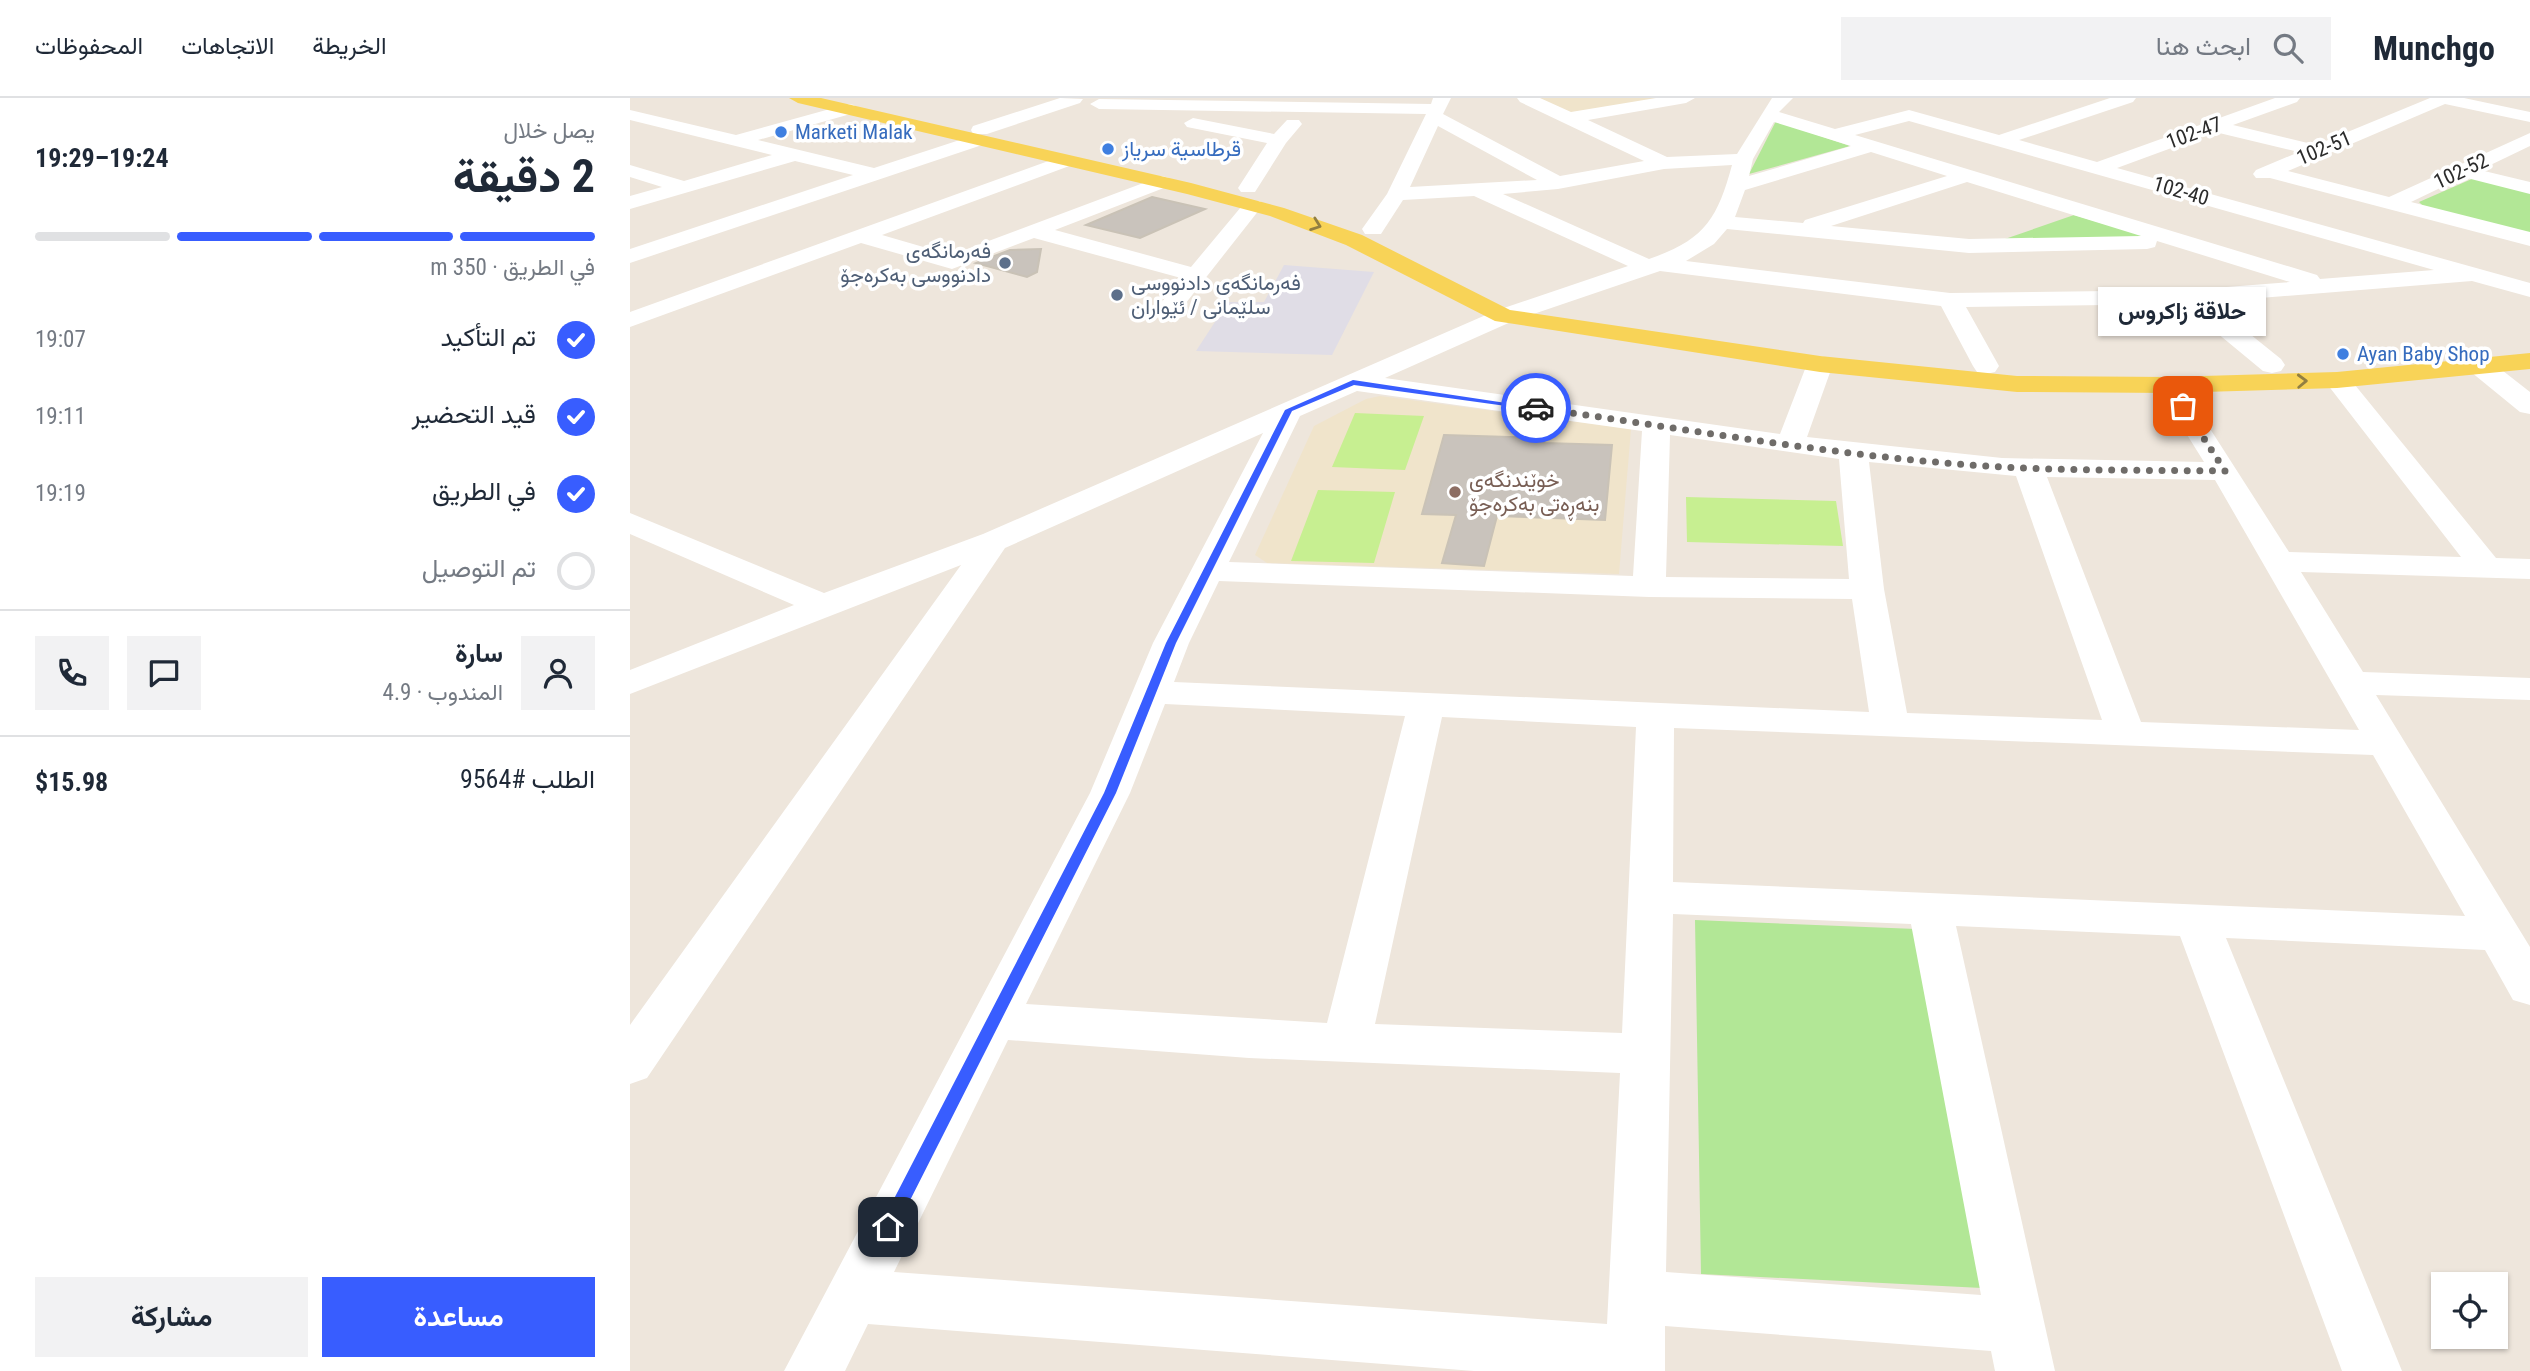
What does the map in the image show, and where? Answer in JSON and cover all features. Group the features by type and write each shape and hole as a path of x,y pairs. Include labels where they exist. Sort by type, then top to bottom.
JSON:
{"main road":[{"path":"798,98 849,101 1065,161 1202,184 1250,197 1324,209 1373,229 1517,312 1854,354 1986,366 2170,369 2272,365 2363,360 2530,342"},
{"path":"977,135 1161,177"},
{"path":"1250,197 1517,312 1820,364 1988,383 2169,385 2337,380 2530,361"}],"street":[{"path":"1526,98 1664,163"},
{"path":"1570,118 1686,98"},
{"path":"1771,104 1799,98"},
{"path":"2001,141 2127,98"},
{"name":"102-47","path":"2098,168 2291,98"},
{"path":"2441,98 2530,117"},
{"name":"102-51","path":"2206,198 2441,98"},
{"path":"1084,100 1278,140"},
{"path":"633,253 711,230 977,135 1084,100 1310,103 1437,108 1558,183"},
{"path":"737,141 849,101"},
{"path":"2227,101 2261,109"},
{"path":"1169,308 1196,275 1250,197 1278,140 1310,103"},
{"path":"1771,104 1832,136 2329,287"},
{"path":"636,684 823,605 994,541 1517,312 1693,248 1722,222 1737,186 1743,159 1771,104"},
{"path":"1832,136 1934,106"},
{"path":"634,107 737,141 874,174"},
{"path":"1373,229 1397,194 1437,108"},
{"name":"102-40","path":"1909,114 2530,290"},
{"path":"2214,126 2318,151"},
{"name":"102-52","path":"2392,203 2530,139"},
{"path":"1737,186 1869,147"},
{"path":"630,204 793,155"},
{"path":"1397,194 1558,183 1664,163 1743,159"},
{"path":"630,320 1065,161"},
{"path":"630,171 684,187"},
{"path":"2461,171 2530,188"},
{"path":"2269,172 2530,239"},
{"path":"1798,229 1966,176"},
{"path":"860,236 952,262 1161,177"},
{"path":"1477,190 1648,264 1950,300 2188,297 2483,276 2530,257"},
{"path":"2115,220 2184,192"},
{"path":"797,200 891,225"},
{"path":"1983,243 2070,207"},
{"path":"1722,222 1983,243 2184,241"},
{"path":"711,230 799,258"},
{"path":"1032,231 1196,275"},
{"path":"1975,299 1983,243"},
{"path":"2188,297 2272,365"},
{"path":"1950,300 1986,366"},
{"path":"1790,444 1820,364"},
{"path":"2480,366 2530,406"},
{"path":"2337,380 2486,567"},
{"path":"1353,382 1853,453 2028,467 2225,471"},
{"path":"2169,385 2225,471 2530,987"},
{"path":"814,1371 1110,793 1171,643 1289,410"},
{"path":"1649,587 1656,425"},
{"path":"1853,453 1867,589 1890,725"},
{"path":"2028,467 2126,733"},
{"path":"635,529 823,605"},
{"path":"630,1064 994,541"},
{"path":"2278,561 2530,569"},
{"path":"1209,570 1649,587 1867,589"},
{"path":"2350,683 2530,689"},
{"path":"1151,692 1654,716 2385,743"},
{"path":"1346,1043 1426,705"},
{"path":"852,1296 1635,1363 1644,1054 1652,897 1654,716"},
{"path":"1652,897 2499,934"},
{"path":"1636,1297 2020,1348 1930,909"},
{"path":"2197,921 2372,1371"},
{"path":"994,1020 1249,1039 1644,1054"}],"shaded area":[{"path":"1538,98 1675,98 1576,115"},
{"path":"1284,265 1374,272 1332,355 1196,351 1228,302 1264,302"},
{"name":"خوێندنگەی بنەڕەتی بەکرەجۆ","path":"1380,396 1631,429 1619,574 1267,563 1255,555 1314,426 1366,399"}],"green space":[{"path":"1776,121 1850,146 1749,174"},
{"path":"2474,178 2530,191 2530,234 2423,206 2419,202"},
{"path":"2074,215 2152,238 2002,240"},
{"path":"1355,413 1424,416 1405,470 1332,467"},
{"path":"1318,490 1395,492 1374,563 1291,561"},
{"path":"1686,497 1836,501 1843,546 1687,542"},
{"path":"1695,920 1916,929 1982,1288 1701,1274"}],"building":[{"path":"1152,197 1205,209 1140,238 1086,225"},
{"name":"فەرمانگەی دادنووسی بەکرەجۆ","path":"1041,249 1037,272 1027,277 976,263 1010,250"},
{"path":"1444,435 1545,438 1544,443 1612,445 1605,520 1497,516 1484,566 1442,563 1456,515 1422,514"}],"way so far":[{"path":"1536,408 1853,453 1949,463 2001,467 2225,471 2183,406"}],"place":[{"name":"Marketi Malak","path":"781,132"},
{"name":"قرطاسية سرياز","path":"1108,149"},
{"name":"فەرمانگەی دادنووسی بەکرەجۆ","path":"1005,263"},
{"name":"فەرمانگەی دادنووسی سلێمانی / ئێواران","path":"1117,295"},
{"name":"Ayan Baby Shop","path":"2343,354"},
{"name":"حلاقة زاکروس","path":"2183,406"},
{"name":"خوێندنگەی بنەڕەتی بەکرەجۆ","path":"1455,492"}],"route":[{"path":"888,1227 1110,793 1171,643 1289,410 1353,382 1536,408"}]}
